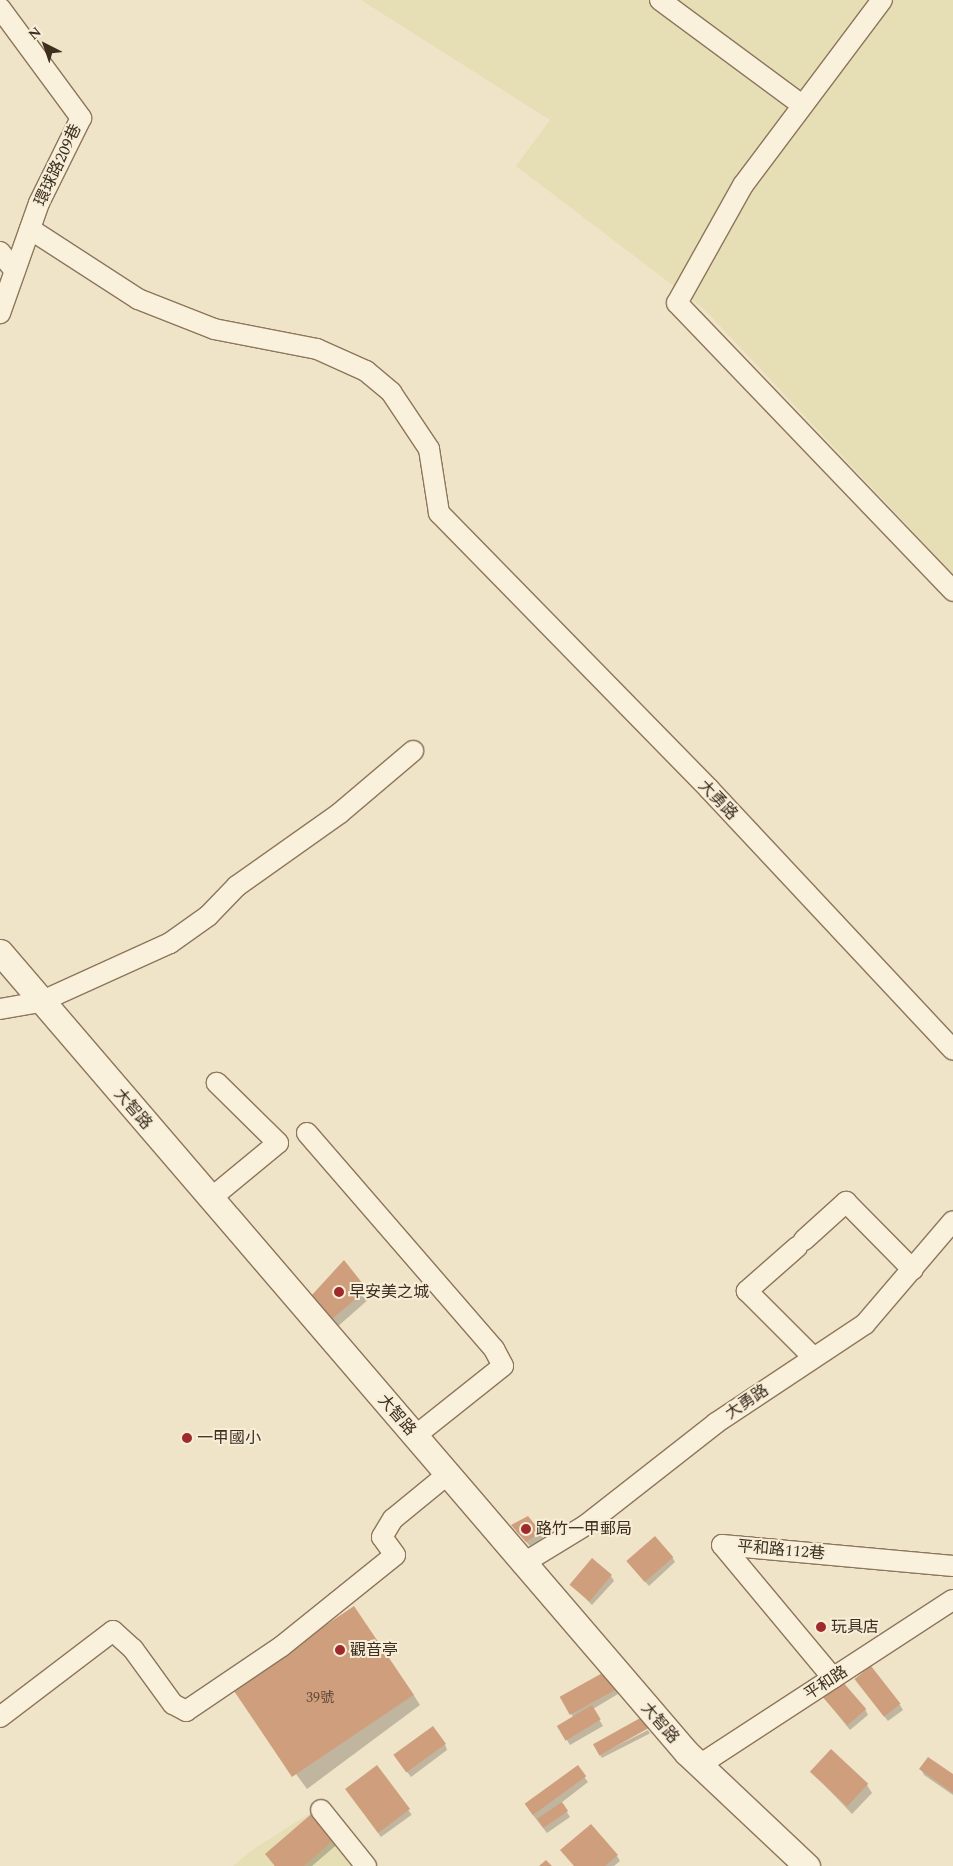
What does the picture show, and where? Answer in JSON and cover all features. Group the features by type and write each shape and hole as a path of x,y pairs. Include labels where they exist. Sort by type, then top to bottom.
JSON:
{"street":[{"path":"660,0 802,105"},
{"path":"882,0 743,185 677,303 953,591"},
{"name":"環球路209巷","path":"0,8 81,118 30,229 0,313"},
{"name":"大勇路","path":"30,229 138,299 214,329 317,349 366,370 391,392 429,449 439,514 477,555 709,790 953,1050"},
{"path":"0,252 15,271"},
{"path":"0,1008 40,1002 170,943 208,916 237,886 340,813 413,751"},
{"name":"大智路","path":"0,952 40,1002 448,1474 522,1564 698,1766 807,1866"},
{"path":"210,1199 278,1143 217,1083"},
{"path":"307,1133 494,1349 503,1366 415,1436"},
{"path":"813,1357 747,1291 846,1202 913,1270"},
{"name":"大勇路","path":"522,1564 586,1525 716,1423 865,1324 913,1270 953,1220"},
{"path":"0,1718 113,1631 133,1649 173,1704 186,1711 282,1646 395,1555 382,1537 393,1519 448,1474"},
{"name":"平和路112巷","path":"833,1678 722,1545 953,1566"},
{"name":"平和路","path":"698,1766 953,1600"},
{"path":"321,1810 366,1866"}],"shaded area":[{"path":"361,0 953,0 953,574 704,309 516,166 550,120"},
{"path":"325,1804 376,1866 233,1866 252,1850"}],"building":[{"name":"早安美之城","path":"344,1260 367,1289 331,1320 311,1296"},
{"name":"路竹一甲郵局","path":"528,1516 541,1532 526,1542 511,1525"},
{"path":"655,1536 673,1557 645,1582 626,1561"},
{"path":"592,1558 612,1575 589,1602 570,1585"},
{"name":"觀音亭","path":"354,1606 414,1695 292,1777 232,1688"},
{"path":"871,1666 901,1704 884,1717 854,1679"},
{"path":"606,1671 616,1689 570,1715 560,1697"},
{"path":"842,1681 866,1709 847,1725 823,1697"},
{"path":"592,1705 601,1720 566,1741 557,1726"},
{"path":"642,1717 648,1728 599,1756 593,1744"},
{"path":"433,1726 446,1744 406,1773 393,1755"},
{"path":"831,1749 868,1784 847,1806 810,1772"},
{"path":"928,1757 953,1774 953,1793 919,1769"},
{"path":"377,1765 410,1809 378,1833 345,1789"},
{"path":"578,1765 586,1776 533,1815 525,1804"},
{"path":"562,1802 568,1811 543,1828 537,1819"},
{"path":"316,1810 338,1836 304,1866 275,1866 265,1854"},
{"path":"591,1824 618,1855 605,1866 574,1866 560,1850"},
{"path":"546,1860 552,1866 539,1866"}],"place":[{"name":"早安美之城","path":"339,1292"},
{"name":"一甲國小","path":"187,1438"},
{"name":"路竹一甲郵局","path":"526,1529"},
{"name":"玩具店","path":"821,1627"},
{"name":"觀音亭","path":"340,1650"}]}
